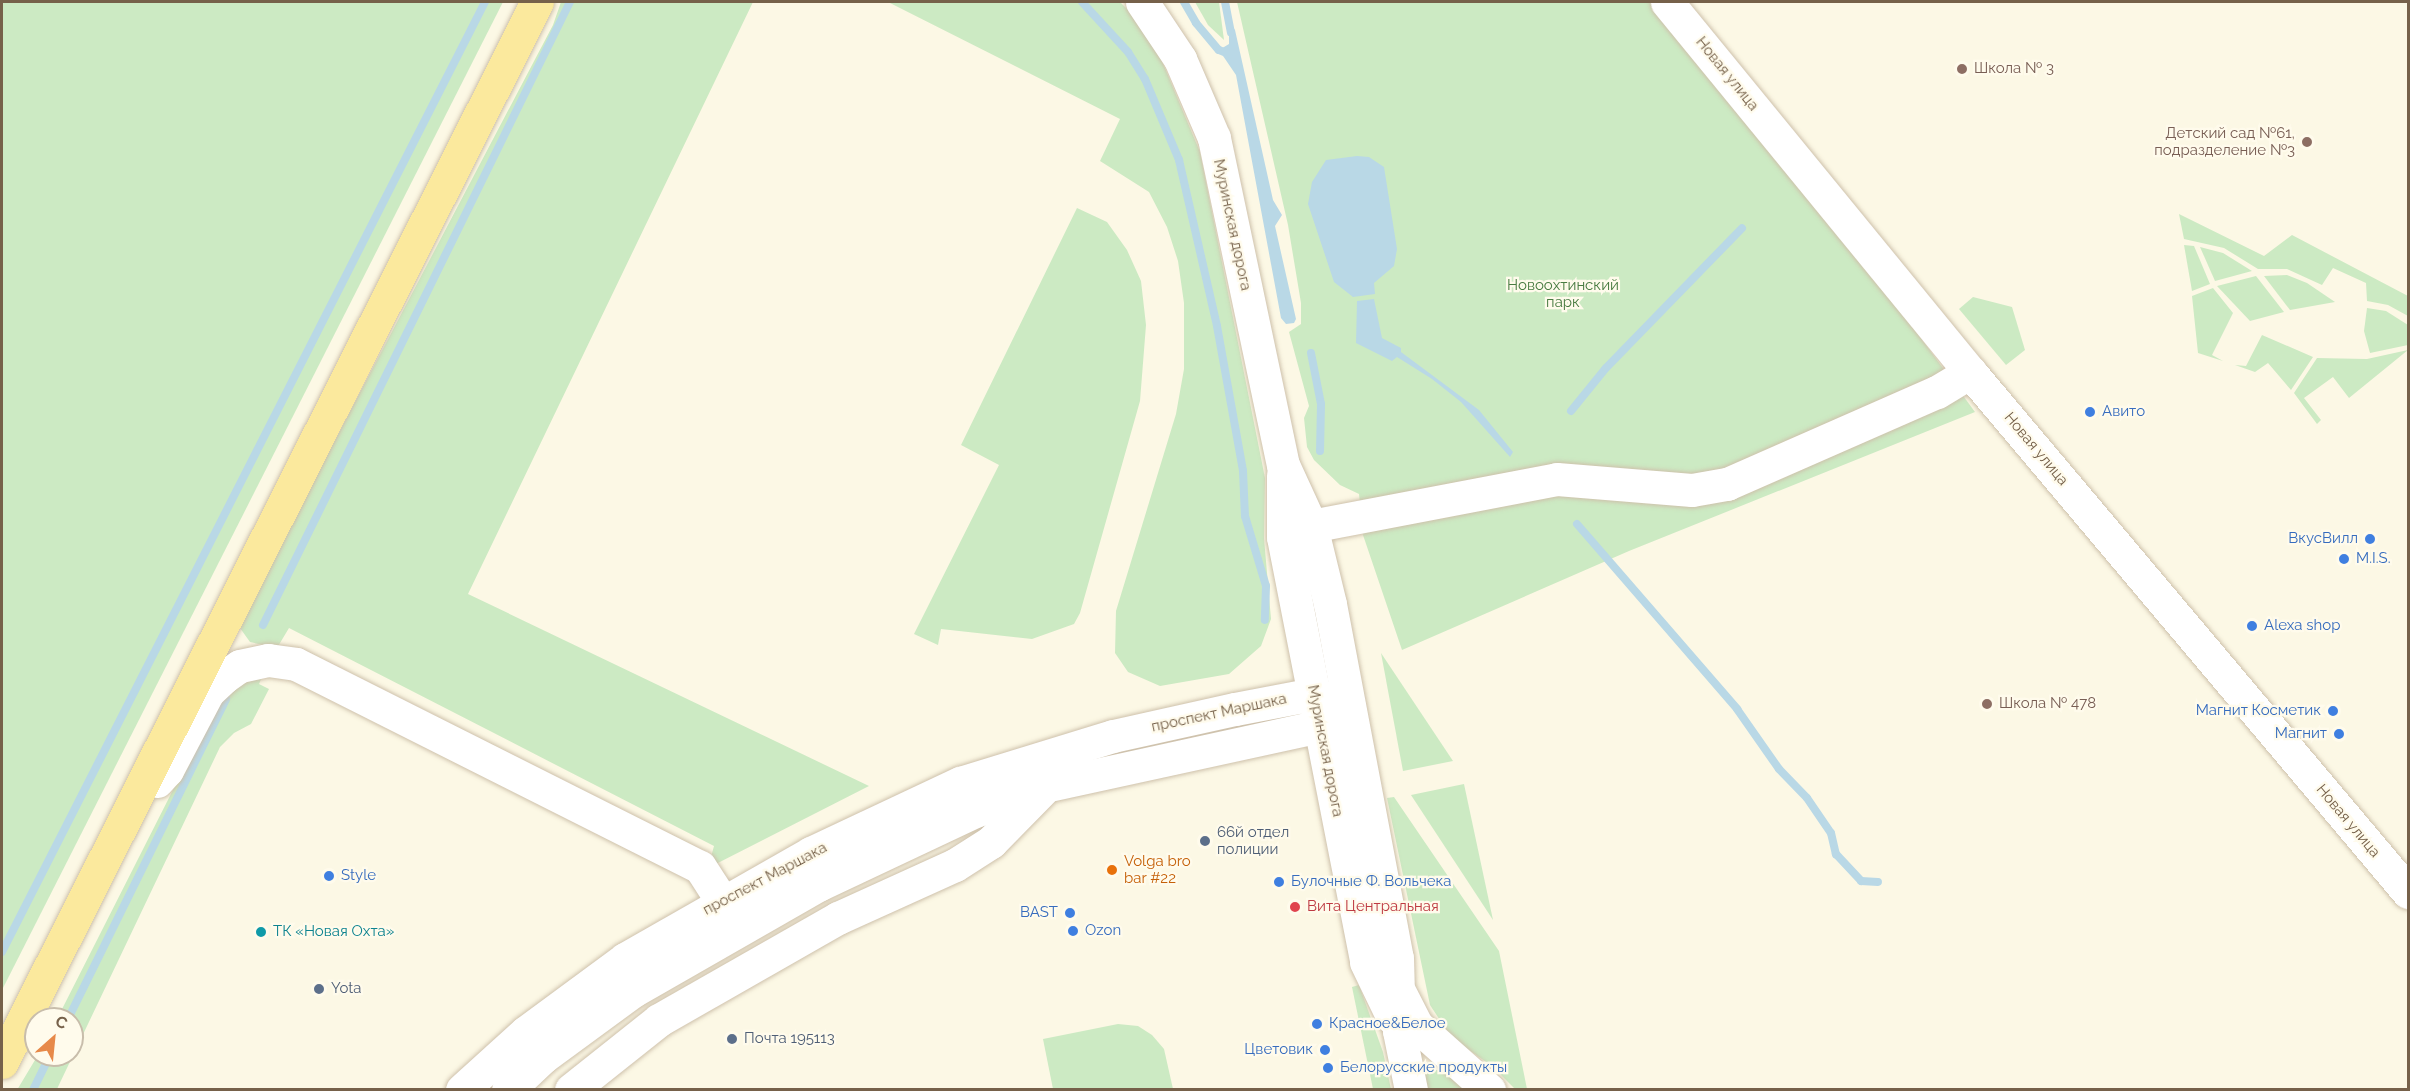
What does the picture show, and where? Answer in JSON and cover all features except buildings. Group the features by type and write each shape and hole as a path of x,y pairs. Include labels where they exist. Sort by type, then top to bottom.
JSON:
{"main road":[{"path":"2,1030 505,35 519,2"},
{"path":"2,1062 134,805 537,2"}],"street":[{"name":"Муринская дорога","path":"1142,2 1180,59 1214,138 1284,465 1311,526 1397,958 1399,1031 1411,1089"},
{"name":"Новая улица","path":"1667,2 1970,372 2409,892"},
{"path":"1311,526 1557,479 1692,490 1727,484 1937,392 1970,372"},
{"name":"Муринская дорога","path":"1284,465 1283,537 1366,962 1399,1031"},
{"path":"134,805 167,770 208,692 240,666 268,660 296,664 700,867 722,901"},
{"name":"проспект Маршака","path":"462,1089 526,1032 625,959 722,901 811,853 960,783 1113,736 1314,694 1348,704"},
{"name":"проспект Маршака","path":"508,1089 543,1058 633,991 818,885 975,811 1045,786 1320,726 1348,704"},
{"path":"571,1089 659,1020 838,918 955,865 991,842 1045,786"},
{"path":"1398,988 1416,1025 1489,1089"}],"green space":[{"path":"2,2 503,2 2,990"},
{"path":"561,2 753,2 468,594 869,786 708,868 714,846 289,628 277,648 250,642 240,628 241,619 553,25"},
{"path":"888,2 1120,2 1136,18 1162,61 1200,152 1265,478 1264,538 1271,619 1261,646 1229,674 1160,686 1128,672 1115,653 1116,611 1176,414 1184,369 1184,303 1178,261 1167,227 1149,192 1100,161 1120,119"},
{"path":"1195,2 1219,2 1224,40 1208,25"},
{"name":"Новоохтинский парк","path":"1237,2 1663,2 1734,83 1975,412 1629,551 1402,650 1363,535 1359,494 1340,485 1314,460 1307,447 1304,418 1309,406 1289,332 1301,324 1301,303 1288,225"},
{"path":"1077,208 1107,222 1127,250 1141,281 1146,325 1140,401 1080,613 1074,624 1032,639 941,629 938,645 914,634 999,465 961,445"},
{"path":"2179,214 2264,256 2292,235 2408,296 2408,316 2388,305 2367,301 2366,283 2333,268 2322,285 2287,269 2258,269 2224,248 2184,239"},
{"path":"2184,245 2194,246 2210,284 2192,291"},
{"path":"2200,247 2223,253 2252,271 2215,281"},
{"path":"2287,275 2307,283 2335,302 2290,310 2264,276"},
{"path":"2256,276 2284,312 2250,321 2217,286"},
{"path":"2213,288 2233,313 2212,355 2223,361 2198,353 2192,296"},
{"path":"1973,297 2012,307 2025,350 2006,365 1959,309"},
{"path":"2367,308 2386,311 2408,325 2408,345 2370,353 2364,331"},
{"path":"2262,335 2313,357 2291,390 2268,363 2255,372 2235,365 2246,366"},
{"path":"2408,350 2349,398 2333,377 2304,398 2321,420 2317,424 2294,393 2317,358 2367,359"},
{"path":"1381,653 1453,761 1403,771"},
{"path":"263,675 259,684 269,689 251,724 234,733 220,747 84,1032 84,1007 63,1007 216,705 246,679"},
{"path":"1464,784 1493,920 1411,795"},
{"path":"1394,797 1499,951 1527,1089 1515,1089 1493,1067 1451,1037 1430,1005 1387,798"},
{"path":"1359,985 1383,1052 1391,1089 1373,1089 1352,987"},
{"path":"1118,1024 1138,1026 1152,1035 1164,1049 1173,1089 1053,1089 1043,1039"},
{"path":"1422,1064 1442,1072 1470,1089 1424,1089"},
{"path":"31,1067 67,1067 57,1089 17,1090"}],"water":[{"path":"1229,22 1235,30 1273,200 1282,215 1275,226 1296,319 1294,323 1286,324 1281,318 1236,75 1219,50 1229,44"},
{"path":"1357,156 1369,157 1384,167 1397,249 1394,266 1374,283 1375,294 1353,297 1334,282 1308,204 1312,182 1326,160"},
{"path":"1374,299 1382,338 1401,348 1401,352 1479,410 1513,452 1510,457 1461,402 1432,379 1397,357 1392,361 1356,343 1357,301"}],"waterway":[{"path":"2,952 485,2"},
{"path":"263,625 570,2"},
{"path":"1082,2 1128,52 1145,79 1179,160 1217,326 1243,471 1245,516 1266,586 1265,620"},
{"path":"1184,2 1196,23 1219,50 1229,54"},
{"path":"1225,2 1231,32"},
{"path":"1571,411 1606,368 1742,228"},
{"path":"1311,353 1321,404 1320,451"},
{"path":"1577,524 1737,709 1779,769 1807,798 1831,833 1836,854 1861,881 1878,882"},
{"path":"74,1007 226,699"},
{"path":"33,1090 44,1067"}],"place":[{"name":"Школа № 3","path":"1962,69"},
{"name":"Детский сад №61, подразделение №3","path":"2307,142"},
{"name":"Авито","path":"2090,412"},
{"name":"ВкусВилл","path":"2370,539"},
{"name":"M.I.S.","path":"2344,559"},
{"name":"Alexa shop","path":"2252,626"},
{"name":"Школа № 478","path":"1987,704"},
{"name":"Магнит Косметик","path":"2333,711"},
{"name":"Магнит","path":"2339,734"},
{"name":"66й отдел полиции","path":"1205,841"},
{"name":"Volga bro bar #22","path":"1112,870"},
{"name":"Style","path":"329,876"},
{"name":"Булочные Ф. Вольчека","path":"1279,882"},
{"name":"Вита Центральная","path":"1295,907"},
{"name":"BAST","path":"1070,913"},
{"name":"Ozon","path":"1073,931"},
{"name":"ТК «Новая Охта»","path":"261,932"},
{"name":"Yota","path":"319,989"},
{"name":"Красное&Белое","path":"1317,1024"},
{"name":"Почта 195113","path":"732,1039"},
{"name":"Цветовик","path":"1325,1050"},
{"name":"Белорусские продукты","path":"1328,1068"}]}
